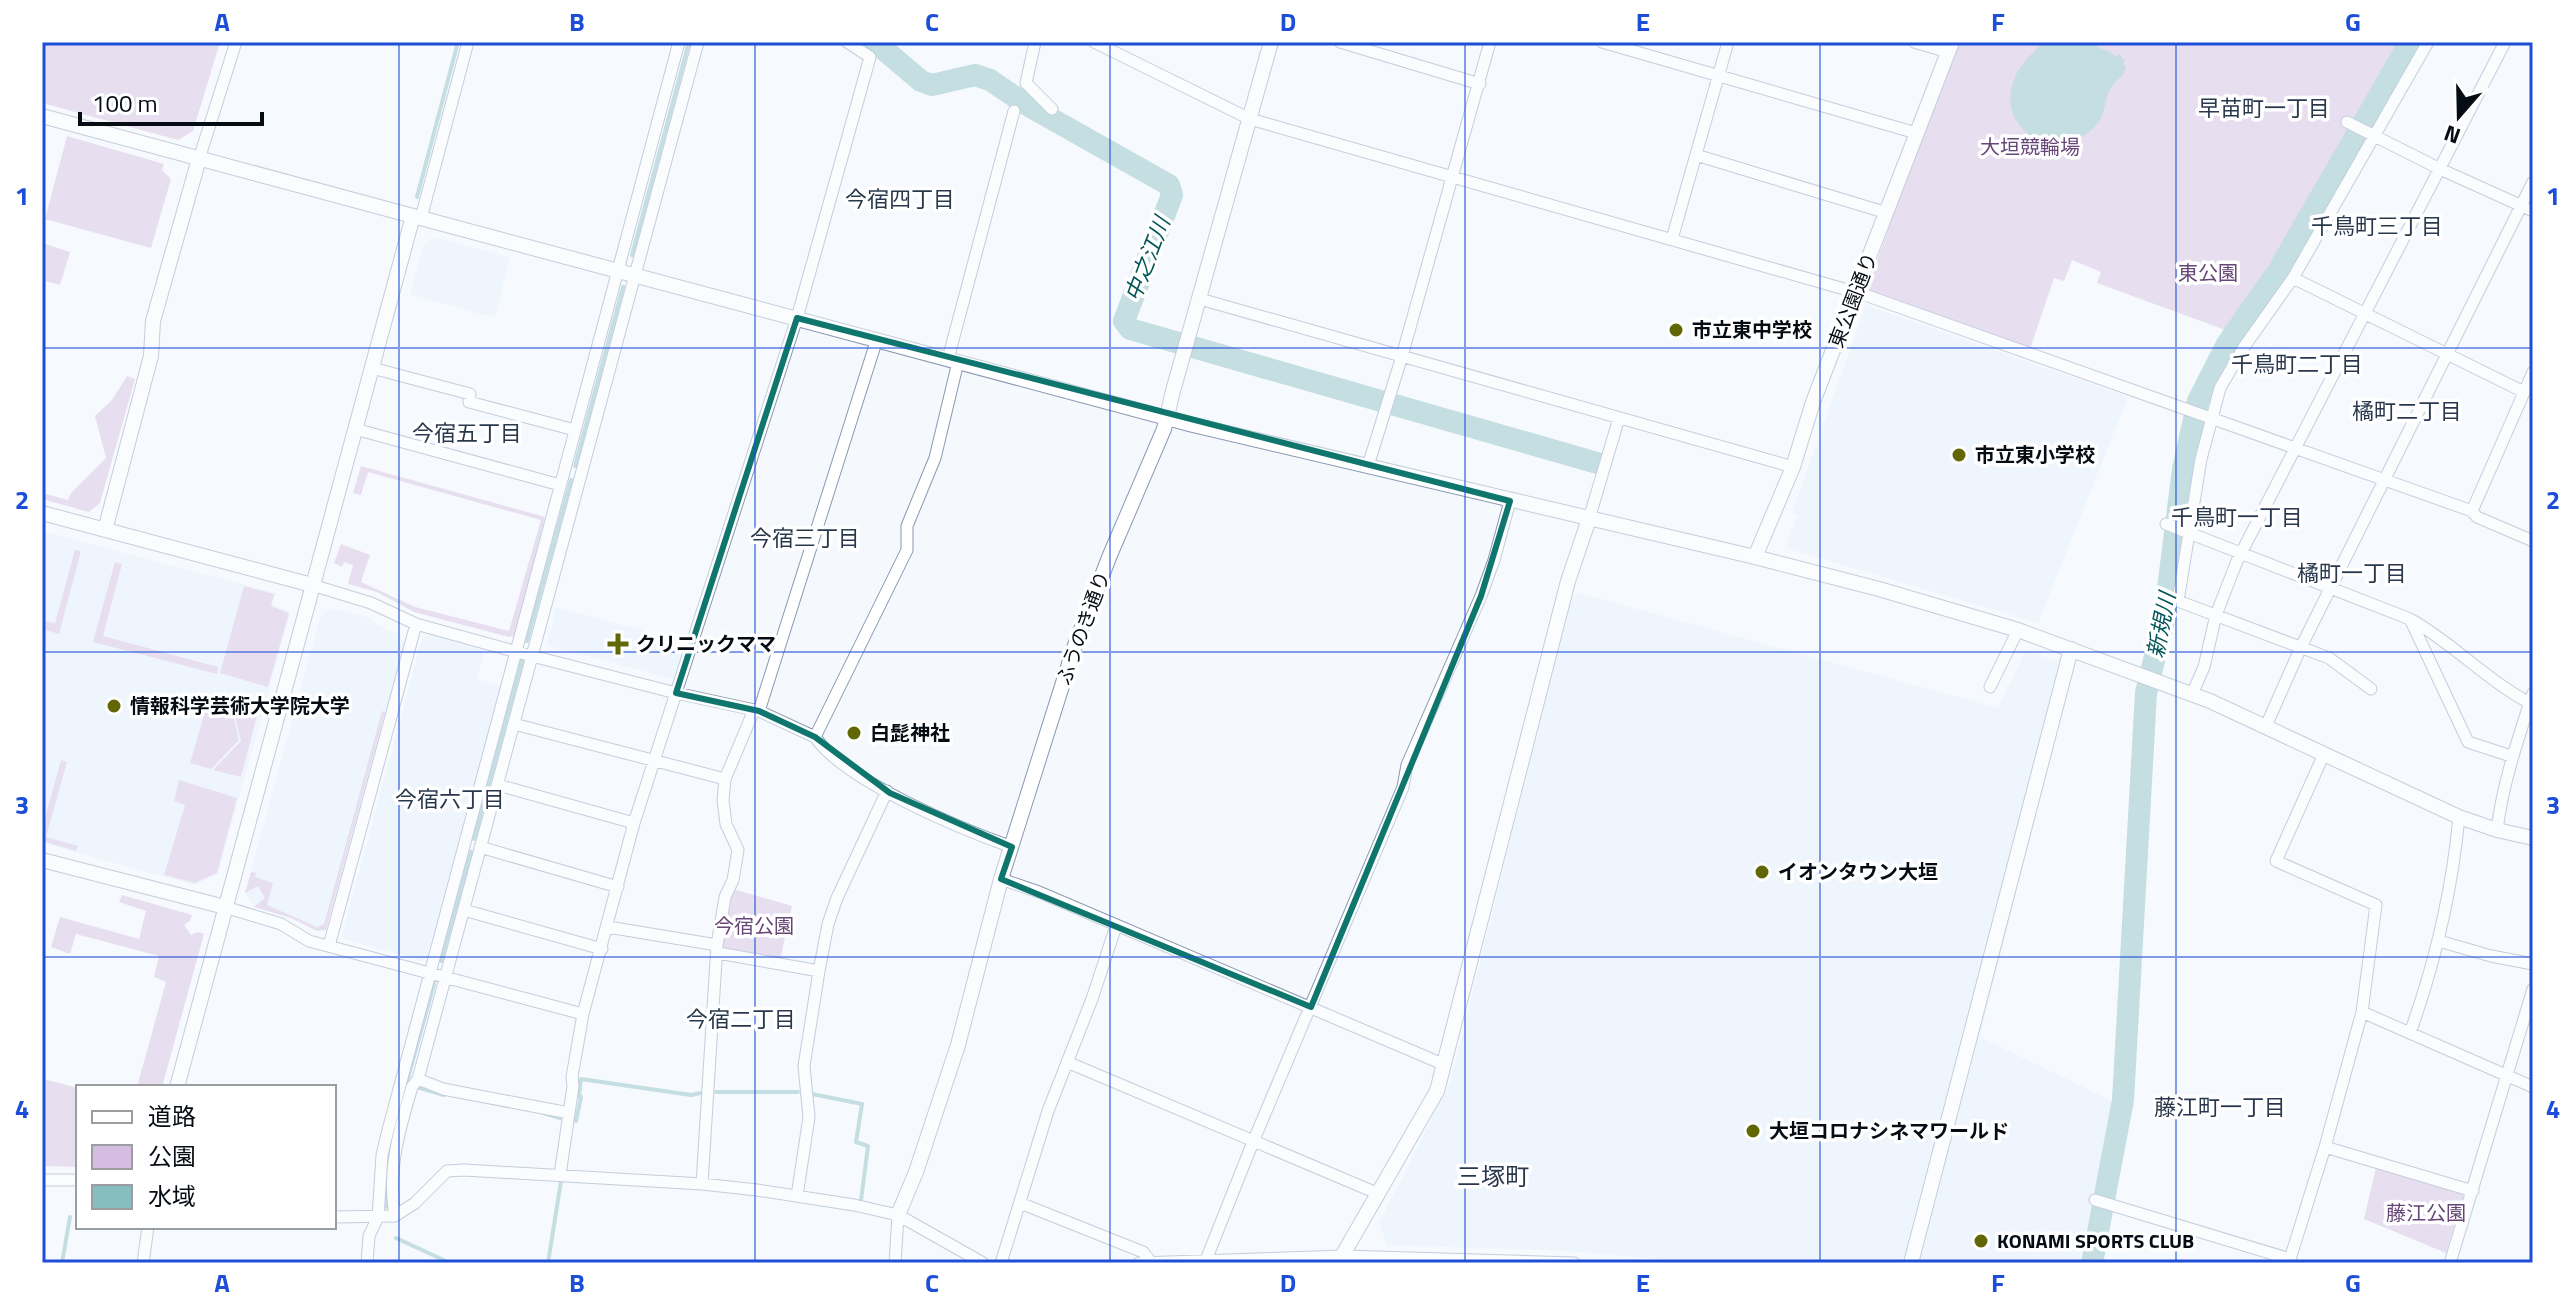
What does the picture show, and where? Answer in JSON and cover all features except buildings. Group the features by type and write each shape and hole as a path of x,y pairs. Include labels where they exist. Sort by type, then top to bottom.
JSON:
{"street":[{"path":"105,530 151,356 153,321 236,42"},
{"path":"178,1085 355,429 468,42"},
{"path":"367,1263 369,1236 378,1217 382,1155 387,1134 679,42"},
{"path":"395,1216 392,1201 395,1147 412,1087 418,1079 446,977 698,42"},
{"path":"560,1175 583,1014 634,823 797,318 870,57 847,42"},
{"path":"1035,42 1026,83 1052,109"},
{"path":"1094,42 1250,119 1856,292 2386,479 2472,511 2477,517 2533,541"},
{"name":"ふうのき通り","path":"898,1215 916,1172 958,1045 1001,879 1074,648 1164,429 1271,42"},
{"path":"1340,42 1480,84"},
{"path":"1368,466 1490,42"},
{"path":"1602,42 1916,133"},
{"path":"1672,239 1728,42"},
{"path":"1914,42 1950,47"},
{"path":"2371,689 2329,658 2178,601 2186,532 2209,418 2220,388 2244,347 2293,278 2371,135 2428,42"},
{"path":"2192,694 2204,667 2216,615 2241,553 2505,42"},
{"name":"東公園通り","path":"1755,557 1793,467 1813,402 1950,47"},
{"path":"815,737 907,550 907,526 935,458 953,361 1014,111"},
{"path":"42,116 1167,418 1879,589 2018,630 2150,677 2266,726 2459,817 2533,838"},
{"path":"2347,122 2528,209"},
{"path":"1696,155 1887,213"},
{"path":"2266,726 2301,647 2447,355 2528,209 2533,182"},
{"path":"2293,278 2524,392"},
{"path":"1200,299 1793,467"},
{"path":"702,1184 717,949 725,897 733,880 738,850 726,824 723,800 725,779 756,711 877,339"},
{"path":"372,368 470,394 469,402 575,430"},
{"path":"2472,511 2532,376"},
{"path":"1341,1259 1437,1091 1568,581 1619,418"},
{"path":"355,429 560,485"},
{"path":"1206,1260 1403,787 1407,765 1481,596 1510,501"},
{"path":"42,513 312,585 371,603 416,624 756,711 815,737 823,749 887,791 968,831 1012,847"},
{"path":"2166,524 2410,619 2437,635 2504,689 2531,702 2511,756 2497,830"},
{"path":"2410,619 2468,742 2511,756"},
{"path":"329,946 416,624"},
{"path":"1990,687 2018,630"},
{"path":"1911,1263 2071,649"},
{"path":"514,724 725,779"},
{"path":"2095,1200 2293,1262 2362,1012 2376,905 2276,861 2324,754"},
{"path":"498,785 634,823"},
{"path":"797,1196 809,1117 804,1066 828,924 887,791"},
{"path":"2410,1033 2439,941 2449,895 2459,817"},
{"path":"480,847 618,887"},
{"path":"42,860 225,907 281,924 309,941 583,1014"},
{"path":"1001,879 1039,892 1445,1065"},
{"path":"464,910 602,949"},
{"path":"1001,1263 1048,1111 1092,999 1116,926"},
{"path":"608,927 819,971"},
{"path":"2439,941 2533,964"},
{"path":"2450,1263 2533,989"},
{"path":"2362,1012 2533,1087"},
{"path":"1067,1062 1379,1194"},
{"path":"418,1079 443,1089 569,1113"},
{"path":"2325,1147 2473,1191"},
{"path":"336,1217 395,1216 415,1203 447,1171 702,1184 797,1196 898,1215 983,1263"},
{"path":"42,1180 76,1180"},
{"path":"1020,1203 1143,1252 1151,1262"},
{"path":"895,1263 898,1215"},
{"path":"148,1229 143,1263 154,1263"},
{"path":"1139,1263 1341,1259 1574,1263"}],"highlighted area":[{"path":"797,318 1510,501 1481,596 1311,1007 1001,879 1012,847 890,793 815,737 759,711 676,693"}],"shaded area":[{"path":"433,237 510,257 495,318 410,294 424,243"},
{"name":"市立東小学校","path":"1866,305 2128,397 2038,623 1786,548 1797,515 1792,513"},
{"path":"42,531 276,593 272,605 290,613 218,874 194,885 42,843"},
{"name":"イオンタウン大垣","path":"1579,593 1998,708 2026,650 2073,667 1980,1037 2114,1102 2079,1263 1696,1263 1570,1251 1387,1245 1379,1223 1450,1083 1571,597"},
{"name":"クリニックママ","path":"556,607 689,643 677,680 547,645"},
{"path":"333,609 370,618 377,625 401,635 400,639 405,641 326,930 317,931 291,918 254,907 245,893 320,618 325,611"},
{"path":"431,633 485,648 477,679 501,686 427,957 422,961 345,939 342,935 422,639"}],"green space":[{"path":"42,42 220,42 193,131 178,140 42,103"},
{"name":"大垣競輪場","path":"1955,42 2398,42 2328,168 2228,331 2097,283 2101,272 2072,260 2064,281 2054,278 2030,349 1868,293"},
{"path":"67,136 164,164 162,170 171,179 151,248 45,219"},
{"path":"42,243 70,252 60,285 42,280"},
{"path":"127,376 135,379 100,503 89,512 42,499 42,493 68,500 71,493 106,458 95,416 112,400"},
{"path":"361,466 545,517 515,635 509,637 414,612 377,592 348,584 353,565 344,562 342,567 334,563 341,544 370,555 361,582 415,607 509,631 541,520 368,472 361,495 353,493"},
{"path":"75,550 81,551 59,634 42,629 42,620 55,623"},
{"path":"115,562 122,564 103,636 218,667 217,674 93,642"},
{"path":"244,586 274,594 271,606 289,613 268,687 220,673"},
{"path":"210,694 229,699 239,740 211,769 190,763"},
{"path":"231,700 259,708 241,777 213,770 241,741"},
{"path":"382,711 385,712 326,930 317,931 291,918 254,907 265,898 258,886 245,893 251,872 256,873 255,877 273,883 267,905 317,927 324,924"},
{"path":"61,760 67,762 46,837 78,846 76,851 42,841 42,829"},
{"path":"179,780 237,798 217,873 195,883 164,875 185,805 174,801"},
{"name":"今宿公園","path":"733,889 792,906 780,960 722,949 727,902"},
{"path":"122,895 192,915 184,925 191,935 198,932 204,934 163,1085 138,1085 166,982 154,977 159,956 76,934 70,954 51,947 60,917 139,939 146,911 119,902"},
{"path":"43,1079 76,1087 76,1167 42,1166"},
{"name":"藤江公園","path":"2376,1168 2464,1194 2446,1253 2364,1219"}],"water":[{"path":"2044,42 2093,42 2116,57 2119,54 2125,61 2125,71 2109,92 2098,123 2083,136 2066,142 2049,142 2033,137 2021,127 2013,113 2011,95 2016,75"}],"waterway":[{"path":"417,197 458,42"},
{"path":"632,255 689,42"},
{"name":"中之江川","path":"875,42 921,81 932,85 975,75 990,80 1027,105 1169,185 1172,195 1124,321 1130,329 1597,463"},
{"name":"新規川","path":"2092,1263 2123,1100 2146,693 2164,620 2183,469 2198,401 2227,344 2278,271 2410,42"},
{"path":"575,466 623,287"},
{"path":"527,641 571,480"},
{"path":"474,839 522,661"},
{"path":"441,961 471,852"},
{"path":"406,1085 434,984"},
{"path":"576,1121 581,1079 691,1095 701,1093"},
{"path":"420,1088 444,1095"},
{"path":"716,1092 798,1092"},
{"path":"388,1164 404,1094"},
{"path":"812,1094 862,1104 856,1142 868,1146 861,1200"},
{"path":"543,1113 560,1118"},
{"path":"387,1177 387,1207"},
{"path":"548,1263 561,1181"},
{"path":"62,1263 70,1217"},
{"path":"396,1238 450,1263"}],"place":[{"name":"市立東中学校","path":"1676,330"},
{"name":"市立東小学校","path":"1959,455"},
{"name":"クリニックママ","path":"618,644"},
{"name":"情報科学芸術大学院大学","path":"114,706"},
{"name":"白髭神社","path":"854,733"},
{"name":"イオンタウン大垣","path":"1762,872"},
{"name":"大垣コロナシネマワールド","path":"1753,1131"},
{"name":"KONAMI SPORTS CLUB","path":"1981,1241"}],"district":[{"name":"早苗町一丁目","path":"2264,108"},
{"name":"今宿四丁目","path":"900,199"},
{"name":"千鳥町三丁目","path":"2377,226"},
{"name":"千鳥町二丁目","path":"2297,364"},
{"name":"橘町二丁目","path":"2407,411"},
{"name":"今宿五丁目","path":"467,433"},
{"name":"千鳥町一丁目","path":"2237,517"},
{"name":"今宿三丁目","path":"805,538"},
{"name":"橘町一丁目","path":"2352,573"},
{"name":"今宿六丁目","path":"450,799"},
{"name":"今宿二丁目","path":"741,1019"},
{"name":"藤江町一丁目","path":"2220,1107"},
{"name":"三塚町","path":"1493,1177"}],"park label":[{"name":"東公園","path":"2208,273"}]}
